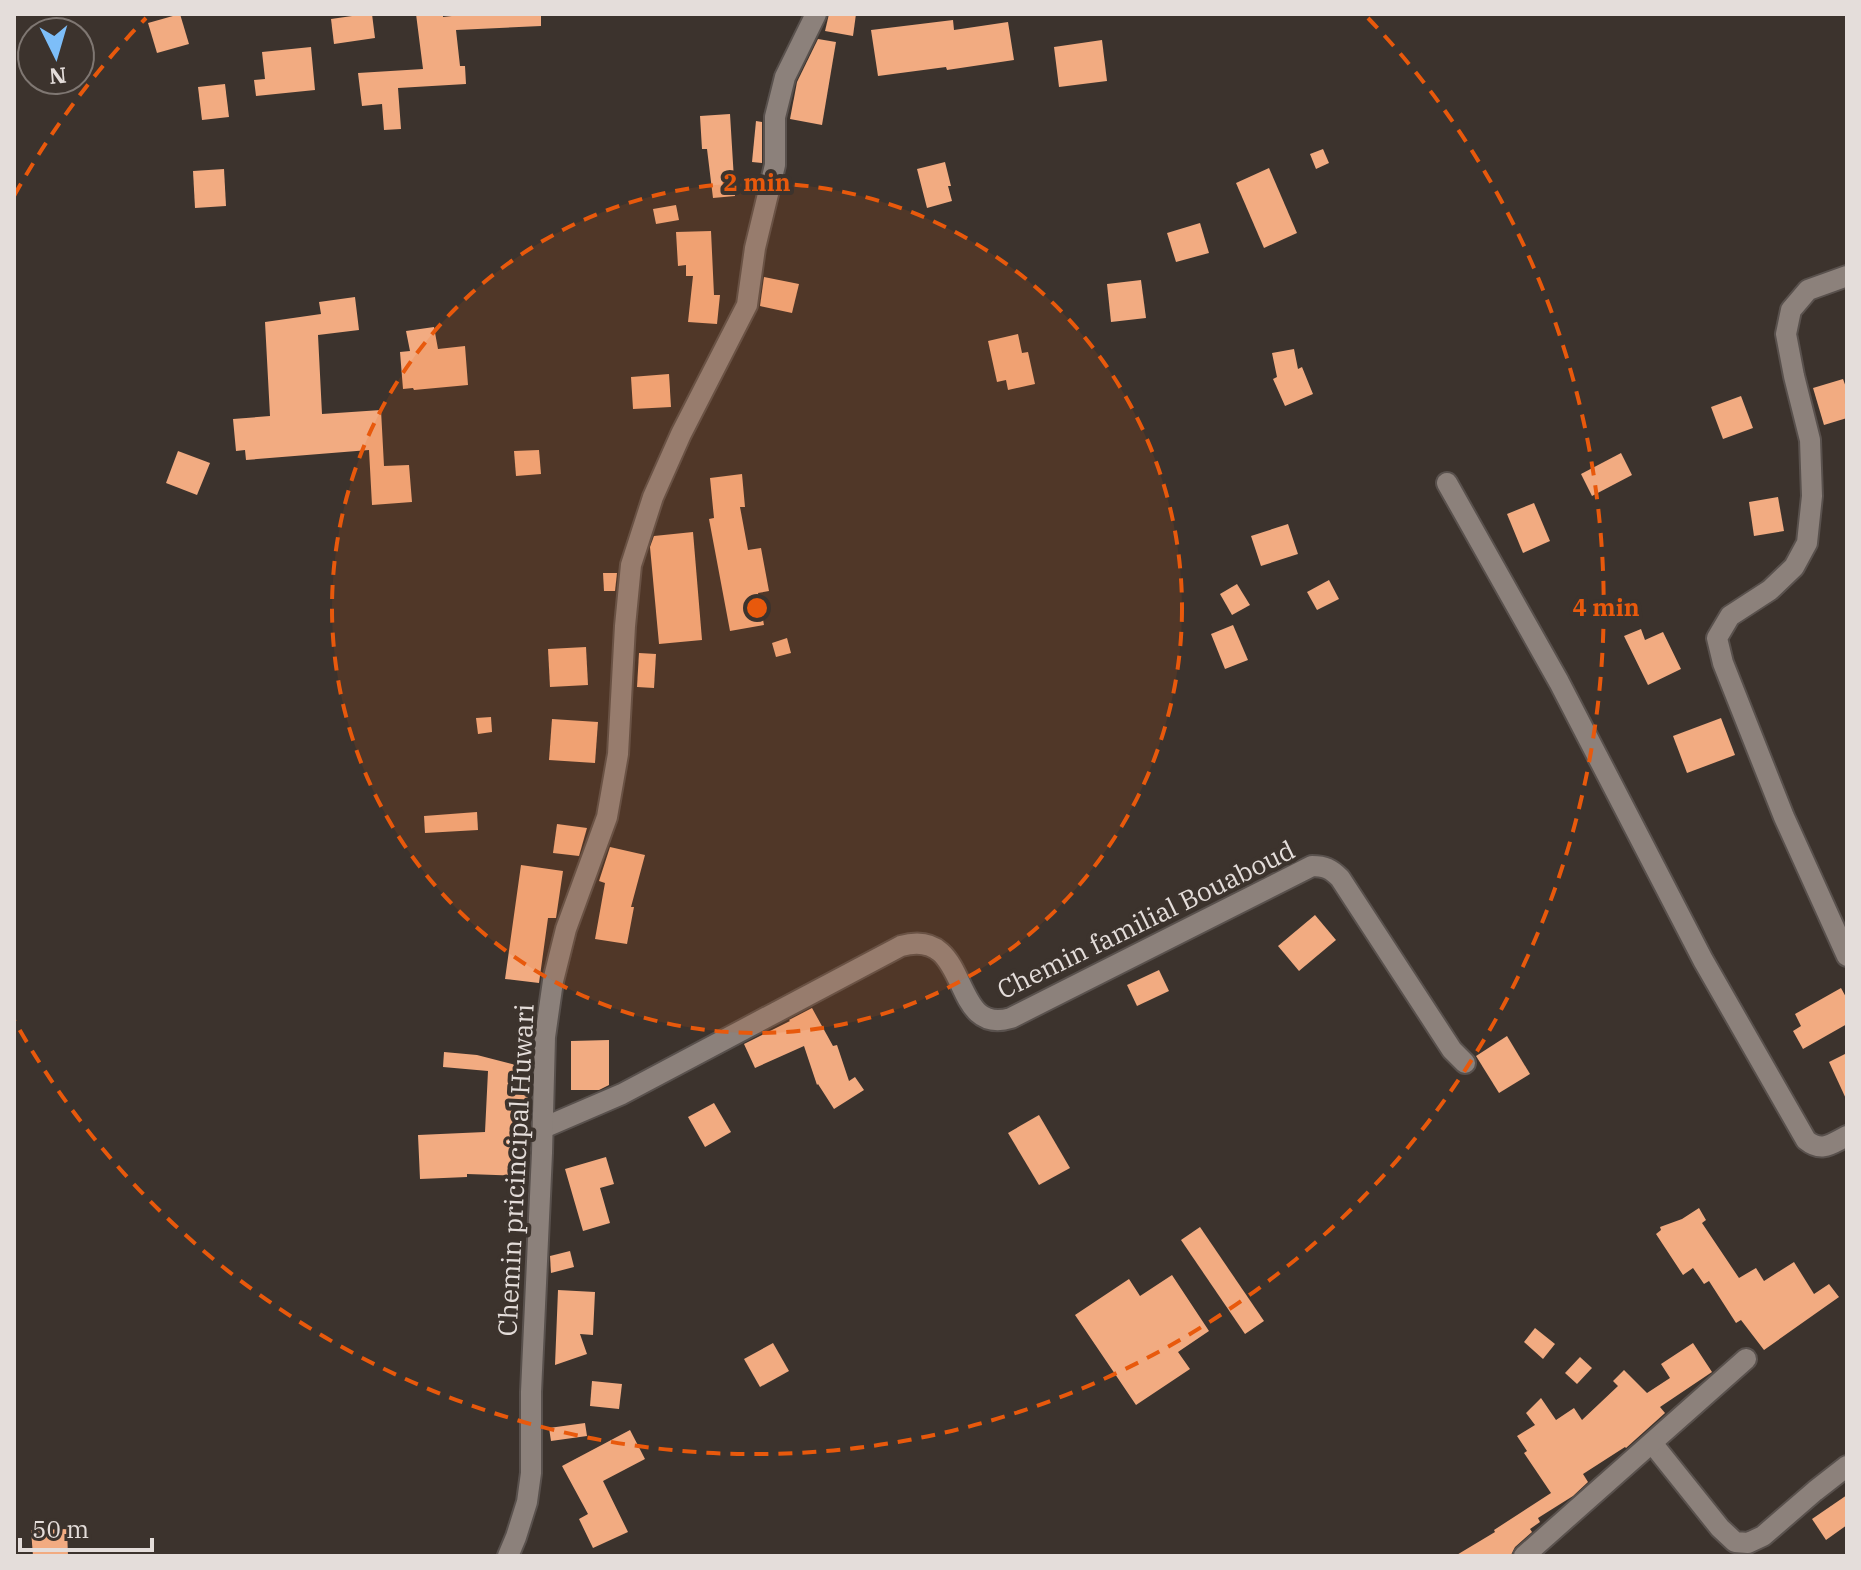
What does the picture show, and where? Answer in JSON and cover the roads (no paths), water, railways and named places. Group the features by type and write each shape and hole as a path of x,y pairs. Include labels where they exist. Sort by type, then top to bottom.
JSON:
{"street":[{"name":"Chemin pricincipal Huwari","path":"508,1556 527,1502 531,1473 531,1392 545,1037 553,981 566,929 607,817 618,754 631,565 653,497 681,434 747,305 755,248 775,165 775,117 785,77 816,14"},
{"path":"1847,276 1808,290 1791,310 1786,334 1810,440 1812,496 1807,543 1794,567 1770,590 1730,616 1717,638 1723,663 1784,817 1847,956"},
{"path":"1447,483 1559,682 1703,960 1806,1140 1814,1147 1826,1147 1847,1136"},
{"name":"Chemin familial Bouaboud","path":"543,1128 622,1094 901,946 926,944 937,949 947,958 978,1014 1000,1022 1312,866 1323,866 1340,878 1452,1050 1465,1063"},
{"path":"1524,1556 1746,1359"},
{"path":"1652,1443 1720,1528 1735,1542 1748,1543 1763,1536 1847,1466"}]}
